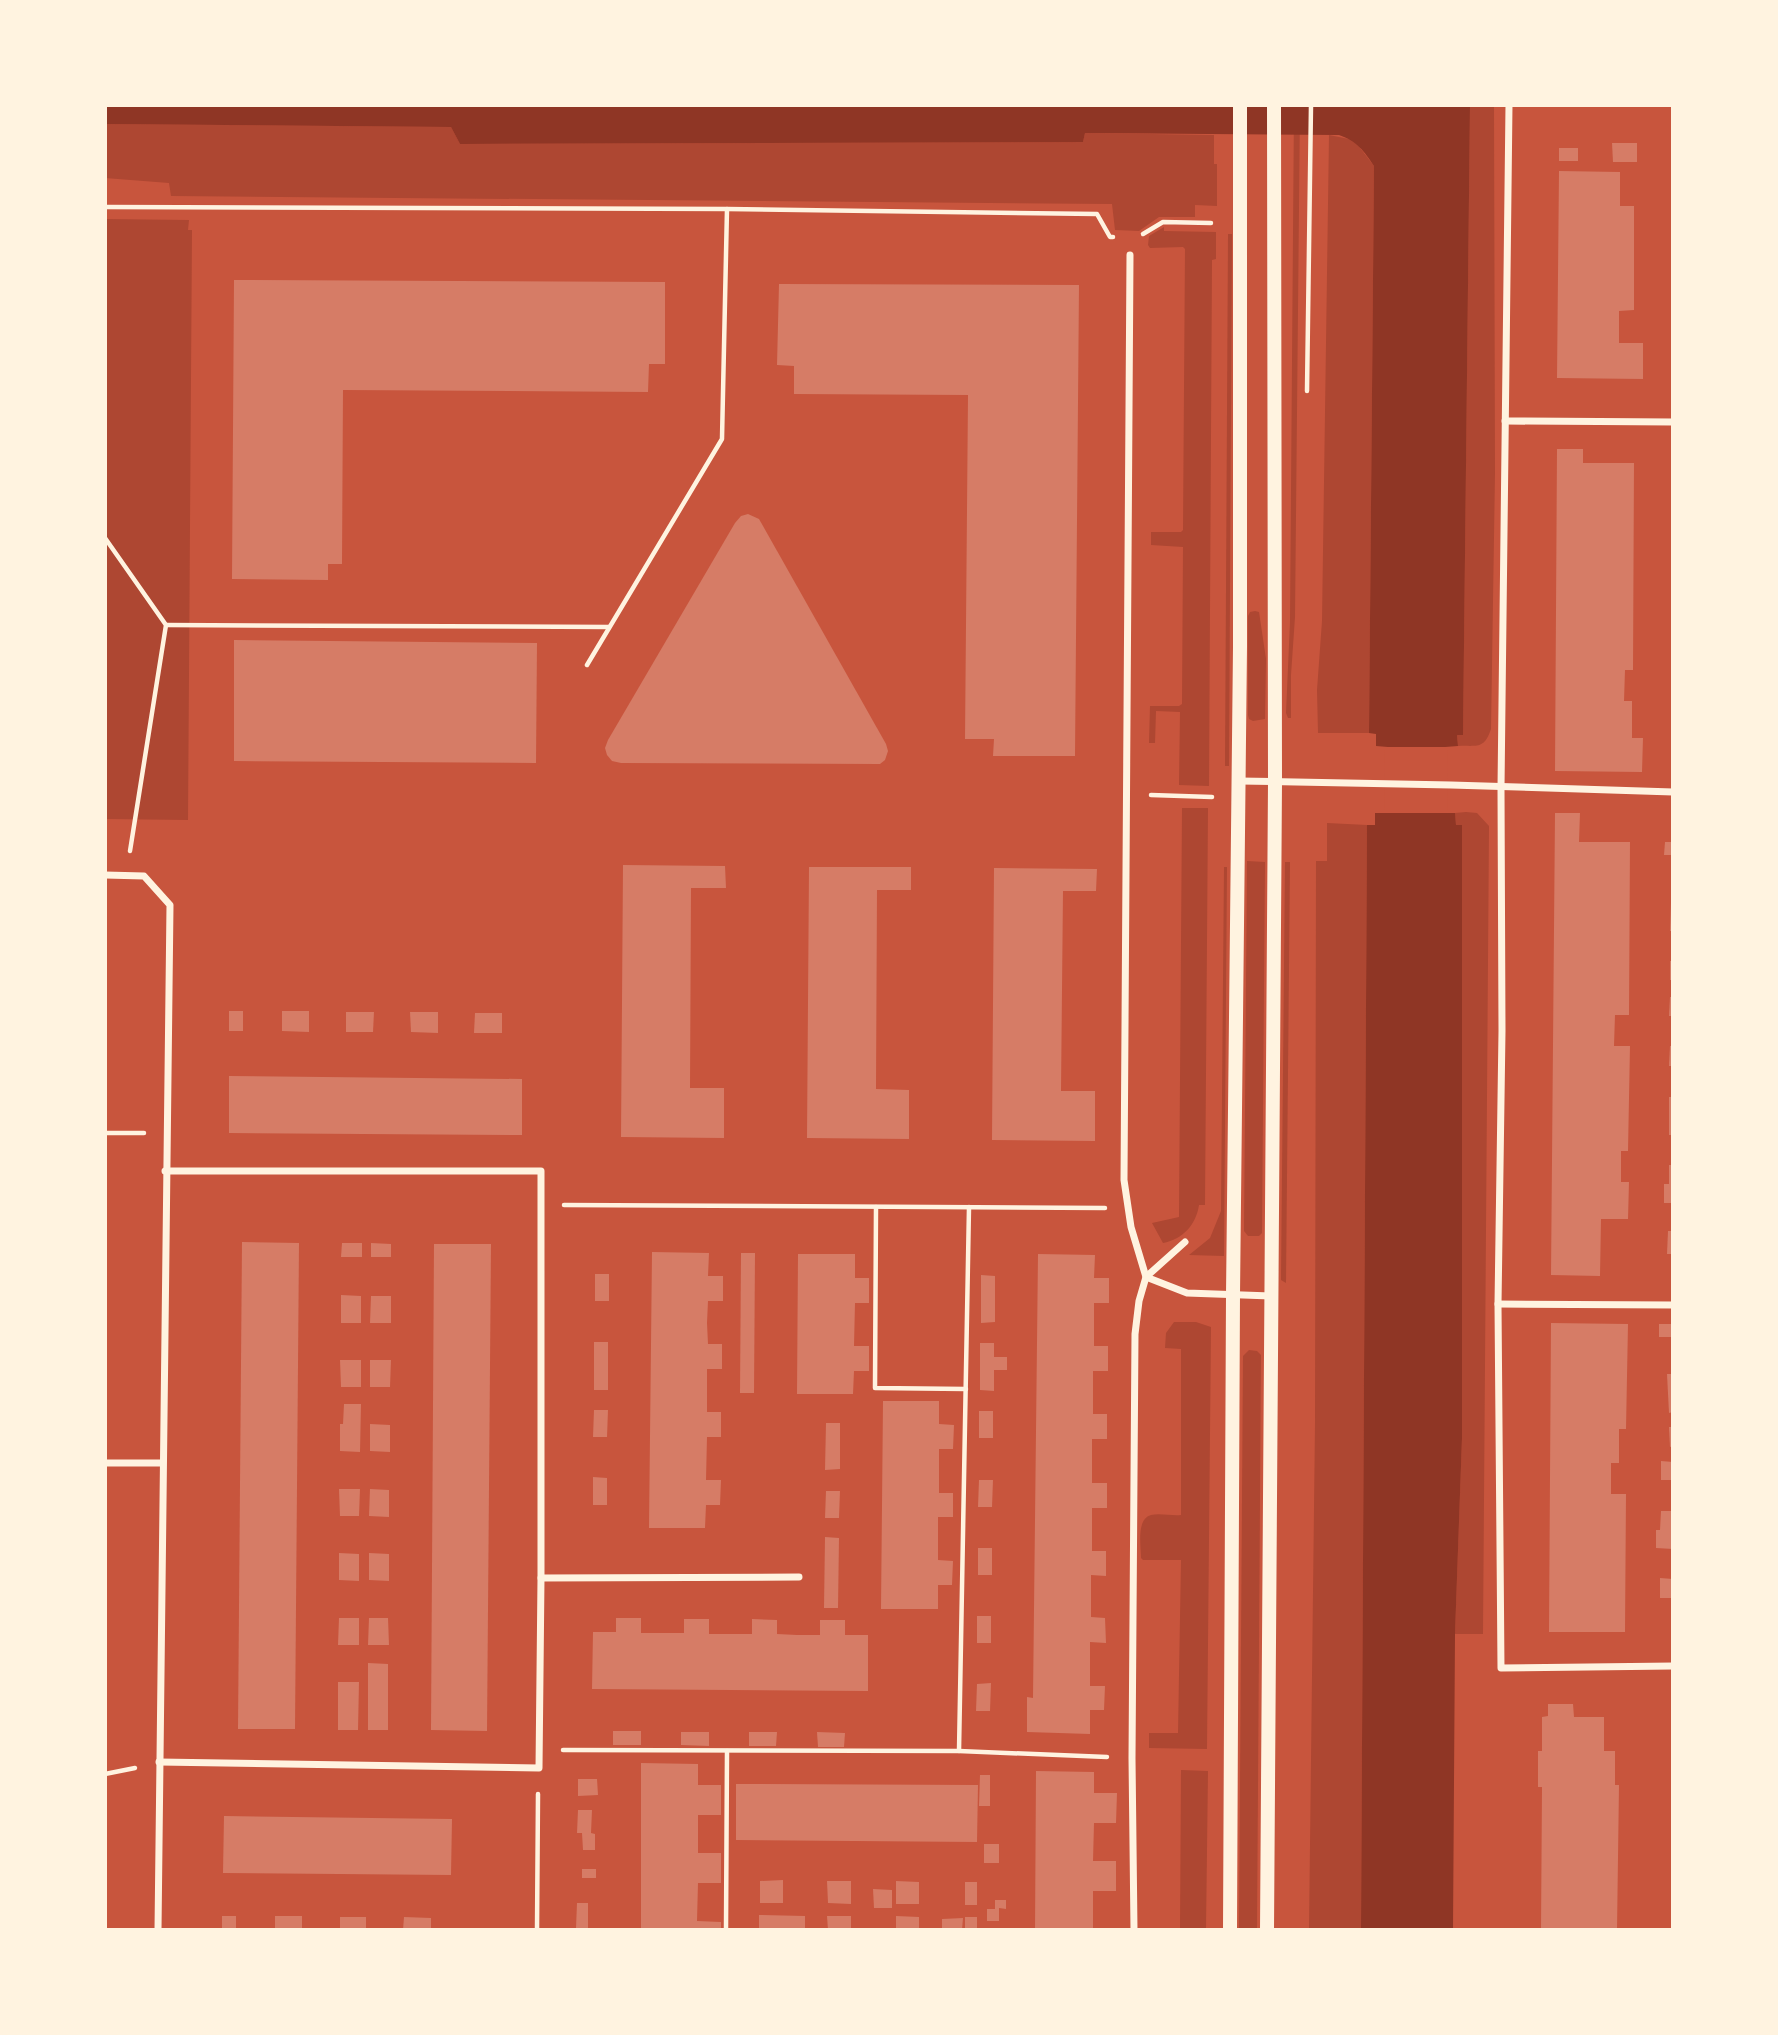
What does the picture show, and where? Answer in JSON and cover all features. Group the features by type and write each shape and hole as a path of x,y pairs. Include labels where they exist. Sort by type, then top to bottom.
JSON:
{"main road":[{"path":"1230,1930 1239,781 1240,105"},
{"path":"1267,1930 1275,782 1274,105"}],"street":[{"path":"1509,105 1498,1304 1501,1668 1673,1666"},
{"path":"1130,255 1124,1181 1131,1227 1146,1277"},
{"path":"1505,421 1673,422"},
{"path":"1239,781 1673,792"},
{"path":"105,875 144,876 170,905 158,1930"},
{"path":"159,1762 538,1768 541,1578 541,1171 165,1171"},
{"path":"1134,1930 1132,1758 1135,1334 1139,1301 1146,1277 1185,1242"},
{"path":"1146,1277 1187,1293 1271,1296"},
{"path":"1498,1304 1673,1305"},
{"path":"105,1463 162,1463"},
{"path":"541,1578 799,1577"}],"path":[{"path":"1311,105 1311,142"},
{"path":"105,207 727,209 1097,214 1110,237 1120,237"},
{"path":"587,664 722,439 727,209"},
{"path":"1143,234 1163,222 1223,223"},
{"path":"105,538 166,625 126,875"},
{"path":"166,625 609,627"},
{"path":"1126,794 1216,797"},
{"path":"105,1133 166,1133"},
{"path":"542,1205 1129,1208"},
{"path":"876,1207 875,1388 966,1389"},
{"path":"959,1751 969,1207"},
{"path":"539,1750 959,1751 1132,1758"},
{"path":"726,1930 727,1751"},
{"path":"537,1930 538,1768"}],"shaded area":[{"path":"105,105 1470,105 1463,735 1457,735 1458,746 1445,747 1444,813 1455,813 1456,825 1462,825 1462,1438 1455,1634 1453,1930 1361,1930 1367,825 1375,825 1375,813 1387,813 1388,747 1376,746 1376,734 1369,733 1374,166 1367,156 1355,143 1339,135 1085,133 1083,142 460,144 451,127 105,124"},
{"path":"1294,105 1300,105 1295,617 1291,718 1288,718 1286,713 1290,622"},
{"path":"1470,105 1494,105 1495,473 1491,729 1486,740 1479,745 1458,746 1457,735 1463,734"},
{"path":"105,124 451,127 460,144 1083,142 1085,133 1214,135 1217,206 1195,205 1195,217 1159,217 1139,231 1115,230 1112,204 171,196 169,183 105,178"},
{"path":"1329,135 1354,140 1374,166 1369,733 1318,733"},
{"path":"105,219 189,220 188,230 192,230 188,820 105,819"},
{"path":"1164,227 1164,231 1216,232 1216,259 1212,260 1209,786 1179,785 1180,712 1156,711 1155,743 1149,743 1150,706 1182,704 1183,547 1151,545 1151,532 1183,530 1185,249 1150,248 1149,236"},
{"path":"1228,234 1232,234 1229,766 1225,766"},
{"path":"1255,611 1259,612 1266,659 1265,719 1253,721 1248,715 1248,616"},
{"path":"1182,808 1208,808 1205,1205 1199,1205 1195,1219 1187,1230 1177,1238 1163,1243 1152,1223 1179,1217"},
{"path":"1455,813 1477,813 1489,826 1483,1634 1455,1634 1462,1438 1462,825 1456,826"},
{"path":"1327,823 1367,825 1361,1930 1309,1930 1315,1424 1316,861 1327,861"},
{"path":"1247,861 1265,862 1262,1233 1259,1236 1248,1236 1244,1231"},
{"path":"1285,862 1290,862 1286,1283 1281,1280"},
{"path":"1224,867 1227,867 1224,1256 1189,1255 1210,1238 1221,1211"},
{"path":"1174,1322 1196,1322 1211,1327 1207,1749 1149,1748 1149,1733 1178,1733 1181,1560 1143,1560 1140,1540 1141,1527 1146,1518 1155,1514 1181,1515 1181,1349 1165,1348 1166,1333"},
{"path":"1249,1350 1257,1351 1261,1355 1257,1930 1239,1930 1243,1356"},
{"path":"1181,1770 1208,1771 1206,1930 1180,1930"}],"pier":[{"path":"1382,747 1451,747 1448,750 1447,810 1450,810 1450,813 1381,813 1381,810 1384,810 1385,750 1382,750"}],"building":[{"path":"1612,143 1637,143 1637,162 1613,162"},
{"path":"1559,148 1578,148 1578,161 1559,161"},
{"path":"1559,171 1620,172 1620,206 1634,206 1634,310 1619,311 1619,343 1643,343 1643,379 1557,378"},
{"path":"234,280 665,282 665,364 649,364 648,392 343,390 342,564 328,564 328,580 232,579"},
{"path":"779,284 1079,285 1075,756 993,756 994,739 965,739 968,395 794,394 794,366 777,365"},
{"path":"1557,449 1583,449 1583,463 1634,463 1633,670 1625,670 1624,701 1632,701 1632,738 1643,738 1642,772 1555,771"},
{"path":"748,514 759,519 886,744 888,751 885,760 880,764 621,763 612,761 607,755 605,748 608,740 735,523 741,516"},
{"path":"234,640 537,643 536,763 234,761"},
{"path":"1555,813 1580,813 1579,842 1630,842 1629,1015 1615,1015 1614,1046 1630,1046 1628,1151 1621,1151 1621,1182 1629,1182 1628,1219 1601,1219 1600,1276 1551,1275"},
{"path":"1665,842 1673,842 1673,855 1664,855"},
{"path":"623,865 725,866 726,888 691,888 690,1088 724,1088 724,1138 621,1137"},
{"path":"809,867 911,867 911,890 877,890 876,1089 909,1090 909,1139 807,1138"},
{"path":"994,868 1097,869 1096,891 1063,891 1061,1091 1095,1091 1095,1141 992,1140"},
{"path":"1673,903 1673,931 1670,931"},
{"path":"1670,961 1673,961 1673,980 1670,980"},
{"path":"1670,997 1673,997 1673,1016 1669,1016"},
{"path":"229,1011 243,1011 243,1031 229,1031"},
{"path":"282,1011 309,1011 309,1032 282,1031"},
{"path":"346,1012 374,1012 373,1032 346,1032"},
{"path":"410,1012 438,1012 438,1033 411,1032"},
{"path":"475,1013 502,1013 502,1033 474,1033"},
{"path":"1670,1046 1673,1046 1673,1066 1669,1066"},
{"path":"229,1076 522,1079 522,1135 229,1133"},
{"path":"1669,1097 1673,1097 1673,1135 1669,1135"},
{"path":"1669,1165 1673,1165 1673,1203 1664,1203 1664,1184 1669,1184"},
{"path":"1668,1231 1673,1231 1673,1254 1667,1254"},
{"path":"242,1242 299,1243 295,1729 238,1729"},
{"path":"342,1243 362,1243 362,1257 341,1257"},
{"path":"371,1243 391,1244 391,1257 371,1257"},
{"path":"434,1244 491,1244 487,1731 431,1730"},
{"path":"652,1252 709,1253 708,1276 723,1276 723,1301 708,1301 707,1323 708,1344 722,1344 722,1369 707,1369 707,1412 721,1412 721,1437 707,1437 706,1480 721,1480 720,1505 706,1505 705,1528 649,1528"},
{"path":"741,1253 755,1253 754,1393 740,1393"},
{"path":"798,1254 855,1254 855,1278 869,1278 869,1303 855,1303 854,1346 869,1346 869,1371 854,1371 853,1394 797,1394"},
{"path":"1038,1254 1095,1255 1094,1278 1109,1278 1109,1303 1094,1303 1094,1346 1108,1346 1108,1371 1093,1371 1093,1414 1107,1414 1107,1439 1092,1439 1092,1483 1107,1483 1107,1508 1092,1508 1092,1551 1106,1551 1106,1576 1091,1575 1091,1617 1105,1618 1106,1643 1090,1642 1090,1686 1105,1686 1104,1710 1090,1710 1090,1734 1027,1732 1027,1697 1033,1698"},
{"path":"595,1274 609,1274 609,1301 595,1301"},
{"path":"981,1275 995,1276 995,1322 981,1323"},
{"path":"341,1295 361,1296 361,1323 341,1323"},
{"path":"371,1296 391,1296 391,1323 370,1323"},
{"path":"1551,1323 1628,1324 1626,1429 1619,1429 1619,1463 1611,1463 1611,1494 1626,1494 1625,1632 1549,1632"},
{"path":"1659,1324 1673,1324 1673,1337 1659,1337"},
{"path":"594,1342 608,1342 608,1390 594,1390"},
{"path":"980,1343 994,1343 994,1357 1007,1357 1007,1370 994,1370 994,1391 980,1390"},
{"path":"340,1360 361,1360 361,1387 341,1387"},
{"path":"370,1360 391,1360 390,1387 370,1387"},
{"path":"1667,1374 1673,1374 1673,1412 1669,1413"},
{"path":"883,1401 939,1401 939,1424 954,1425 953,1449 939,1449 939,1493 953,1493 953,1517 938,1517 938,1560 953,1561 952,1585 938,1585 938,1609 881,1609"},
{"path":"344,1404 361,1404 360,1452 340,1451 340,1424 343,1424"},
{"path":"594,1410 608,1410 607,1437 593,1437"},
{"path":"979,1411 993,1411 993,1438 979,1438"},
{"path":"826,1423 840,1423 840,1469 825,1470"},
{"path":"370,1424 390,1425 390,1452 370,1451"},
{"path":"1669,1427 1673,1427 1673,1446 1670,1447"},
{"path":"1661,1461 1673,1462 1673,1480 1661,1480"},
{"path":"593,1477 607,1478 607,1505 593,1505"},
{"path":"979,1480 993,1480 992,1507 978,1507"},
{"path":"339,1489 360,1489 359,1516 340,1516"},
{"path":"370,1489 389,1490 389,1517 369,1516"},
{"path":"826,1491 840,1491 839,1518 825,1518"},
{"path":"1661,1511 1673,1511 1673,1549 1656,1548 1656,1530 1660,1530"},
{"path":"825,1537 839,1538 838,1608 824,1608"},
{"path":"978,1548 992,1548 992,1575 978,1575"},
{"path":"339,1553 359,1554 359,1581 339,1580"},
{"path":"369,1553 389,1554 389,1581 369,1580"},
{"path":"1660,1578 1673,1579 1673,1598 1660,1598"},
{"path":"977,1616 991,1616 991,1643 977,1643"},
{"path":"339,1618 359,1618 359,1645 338,1645"},
{"path":"369,1618 388,1618 389,1645 368,1645"},
{"path":"616,1618 641,1618 641,1633 684,1633 684,1619 709,1619 709,1634 752,1634 752,1619 777,1620 777,1634 797,1635 820,1635 820,1620 845,1620 845,1635 868,1635 868,1691 592,1689 593,1632 616,1632"},
{"path":"368,1663 388,1664 388,1730 368,1730"},
{"path":"338,1682 359,1682 358,1730 338,1730"},
{"path":"991,1683 990,1711 976,1711 977,1684"},
{"path":"1548,1704 1573,1704 1574,1717 1604,1717 1604,1751 1615,1751 1615,1785 1619,1785 1617,1930 1541,1930 1542,1787 1538,1787 1538,1751 1542,1751 1542,1717 1548,1716"},
{"path":"613,1731 641,1731 641,1745 613,1745"},
{"path":"681,1732 709,1732 709,1746 681,1745"},
{"path":"749,1732 777,1732 776,1746 749,1746"},
{"path":"817,1732 845,1733 844,1747 818,1747"},
{"path":"641,1763 698,1764 698,1785 721,1785 721,1815 698,1815 698,1853 721,1853 721,1883 698,1883 697,1921 721,1922 721,1930 641,1930"},
{"path":"1036,1771 1094,1772 1094,1793 1117,1793 1116,1823 1094,1823 1093,1861 1116,1861 1116,1891 1093,1891 1093,1930 1035,1930"},
{"path":"980,1775 990,1775 990,1806 979,1806"},
{"path":"578,1779 597,1779 598,1795 578,1796"},
{"path":"736,1784 978,1785 977,1842 736,1840"},
{"path":"578,1810 592,1810 591,1833 595,1834 595,1850 583,1850 582,1833 577,1833"},
{"path":"224,1816 452,1819 451,1875 223,1873"},
{"path":"984,1844 999,1844 999,1863 984,1863"},
{"path":"582,1869 596,1869 596,1878 582,1878"},
{"path":"783,1880 783,1903 760,1903 760,1881"},
{"path":"827,1881 851,1881 851,1904 828,1903"},
{"path":"896,1881 919,1882 919,1904 896,1904"},
{"path":"965,1882 977,1882 977,1905 965,1905"},
{"path":"873,1889 892,1890 892,1908 874,1908"},
{"path":"995,1900 1006,1900 1006,1909 999,1908 999,1921 987,1921 987,1909 995,1909"},
{"path":"577,1903 588,1903 588,1928 576,1928"},
{"path":"759,1915 805,1916 805,1930 759,1930"},
{"path":"222,1916 236,1916 236,1930 222,1930"},
{"path":"275,1916 302,1916 302,1930 275,1930"},
{"path":"827,1916 851,1916 851,1930 828,1930"},
{"path":"896,1916 919,1917 919,1930 896,1930"},
{"path":"340,1917 366,1917 366,1930 340,1930"},
{"path":"404,1917 431,1918 431,1930 403,1930"},
{"path":"965,1917 977,1917 977,1930 965,1930"},
{"path":"963,1918 962,1930 942,1930 942,1919"}]}
